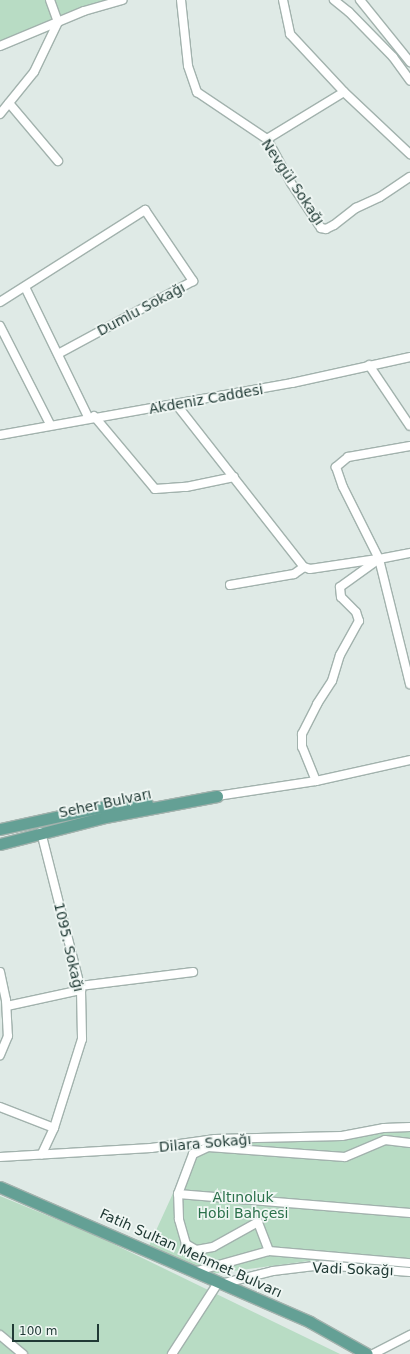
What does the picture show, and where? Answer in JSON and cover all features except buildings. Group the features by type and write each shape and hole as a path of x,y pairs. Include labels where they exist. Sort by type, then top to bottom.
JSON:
{"main road":[{"name":"Seher Bulvarı","path":"0,829 101,807 217,796"},
{"name":"Seher Bulvarı","path":"0,844 41,832 217,796"},
{"name":"Fatih Sultan Mehmet Bulvarı","path":"0,1187 197,1271 220,1285 309,1328 355,1354"},
{"name":"Fatih Sultan Mehmet Bulvarı","path":"0,1194 310,1322 367,1354"}],"street":[{"path":"0,114 34,72 58,22 50,0"},
{"path":"0,46 58,22 122,0"},
{"name":"Nevgül Sokağı","path":"181,0 188,66 197,92 267,139 291,183 322,229 334,225 356,208 380,197 410,178"},
{"path":"283,0 290,34 344,92 410,154"},
{"path":"334,0 350,12 410,80"},
{"path":"362,1 410,62"},
{"path":"267,139 344,92"},
{"path":"9,103 58,161"},
{"name":"Dumlu Sokağı","path":"0,302 145,210 193,281 58,354"},
{"path":"25,287 91,417 155,489 180,488 234,477"},
{"path":"0,326 50,424"},
{"name":"Akdeniz Caddesi","path":"0,434 50,424 176,404 292,383 410,357"},
{"path":"369,365 410,426"},
{"path":"176,404 304,567 310,570 410,553"},
{"path":"410,446 348,457 336,467 343,487 379,559 410,684"},
{"path":"316,781 302,747 302,734 317,704 332,682 340,655 359,621 356,612 341,597 340,587 379,559"},
{"path":"230,585 294,574 304,567"},
{"name":"Seher Bulvarı","path":"217,796 316,781 410,760"},
{"name":"1095. Sokağı","path":"41,832 81,988 82,1039 54,1128 42,1154"},
{"path":"0,972 8,1036 0,1055"},
{"path":"4,1002 81,988 193,972"},
{"path":"0,1107 54,1128"},
{"name":"Dilara Sokağı","path":"0,1157 151,1148 215,1139 342,1136 384,1128 410,1128"},
{"path":"269,1252 258,1222 213,1247 192,1249 186,1244 179,1219 178,1194 193,1154 208,1147 345,1157 385,1140 410,1143"},
{"path":"178,1194 410,1213"},
{"path":"197,1271 269,1252 410,1263"},
{"name":"Vadi Sokağı","path":"220,1285 273,1271 323,1265 410,1272"},
{"path":"172,1354 220,1285"},
{"path":"0,1335 23,1354"},
{"path":"373,1354 410,1335"}],"green space":[{"path":"0,0 122,0 0,46"},
{"name":"Altınoluk Hobi Bahçesi","path":"410,1130 410,1268 309,1261 211,1274 148,1248 196,1143"},
{"path":"0,1196 97,1236 340,1354 0,1354"}]}
